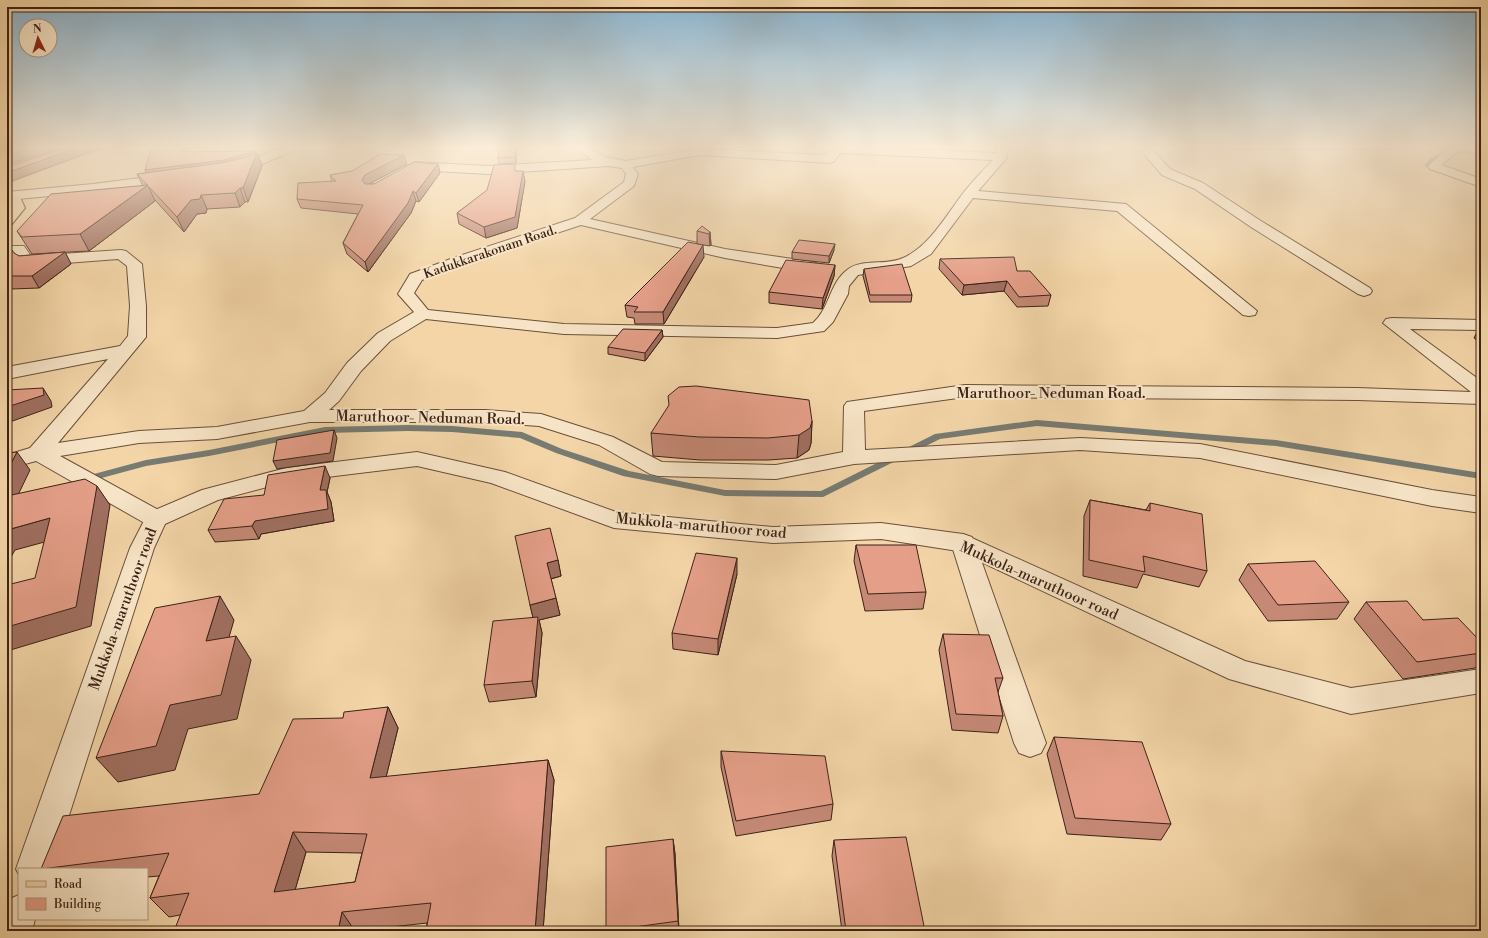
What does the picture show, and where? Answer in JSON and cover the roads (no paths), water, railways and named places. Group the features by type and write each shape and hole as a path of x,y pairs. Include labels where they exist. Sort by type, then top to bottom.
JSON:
{"main road":[{"path":"7,196 15,200 18,208 7,221"}],"street":[{"path":"7,196 74,190"},
{"name":"Kadukkarakonam Road.","path":"423,314 406,294 416,277 461,260 533,238 580,220 592,209 608,200 621,190"},
{"path":"580,220 710,252 762,262 840,270 862,269 906,263 926,251 973,190"},
{"path":"1205,190 1256,224 1364,291"},
{"path":"969,194 1121,207 1249,311"},
{"path":"7,250 19,249 27,261 121,254 134,264 138,306 137,337 38,454 156,519"},
{"path":"310,416 332,397 354,367 384,337 423,314 564,329 777,333 810,329 818,327 824,322 840,294 840,270"},
{"path":"1481,325 1392,323 1481,390"},
{"path":"7,373 126,350"},
{"name":"Maruthoor- Neduman Road.","path":"7,462 38,454 139,437 217,433 310,416 485,416 542,420 606,441 658,469 776,472 854,457 854,406 965,391 1357,394 1481,398"},
{"path":"854,457 1080,444 1200,451 1432,498 1481,505"},
{"name":"Mukkola-maruthoor road","path":"34,868 142,548 156,519 210,495 286,475 417,459 497,477 614,520 773,535 881,531 963,543 1239,671 1351,701 1481,681"},
{"path":"963,543 1030,743"},
{"path":"13,931 18,916"}],"waterway":[{"path":"83,480 146,463 209,453 325,430 408,428 452,429 522,435 559,451 627,474 725,493 823,494 938,436 1037,423 1276,443 1481,476"}]}
